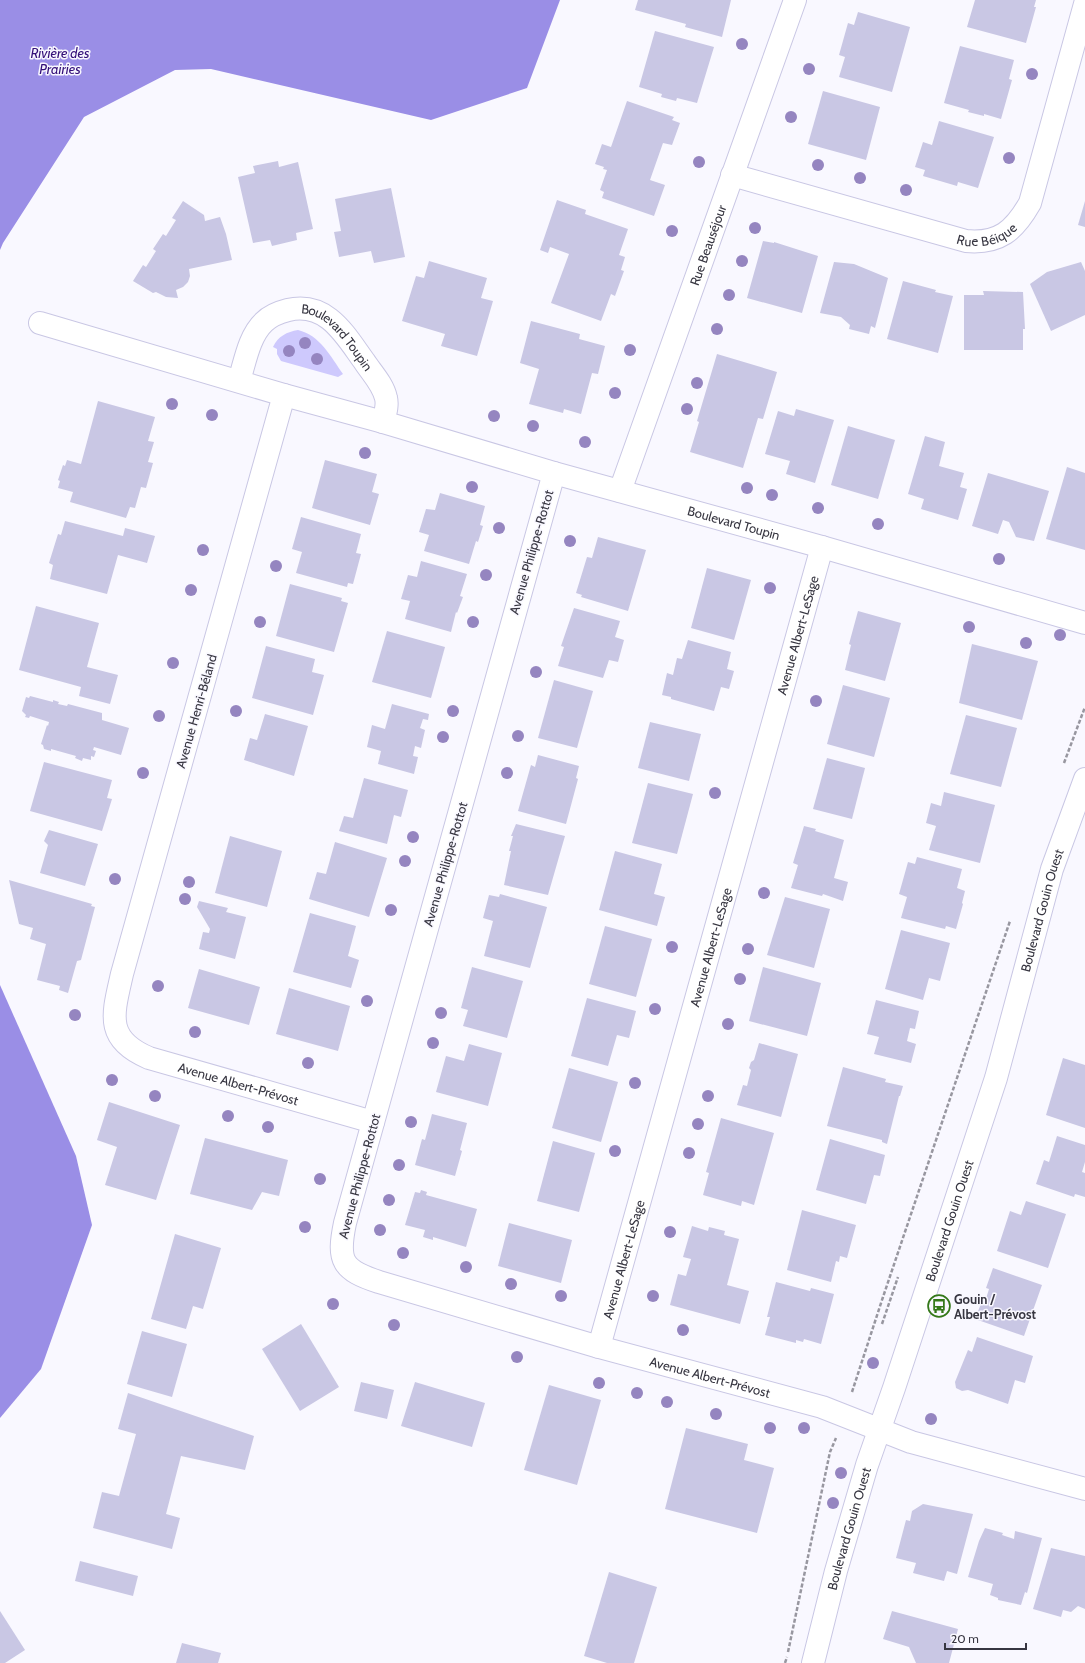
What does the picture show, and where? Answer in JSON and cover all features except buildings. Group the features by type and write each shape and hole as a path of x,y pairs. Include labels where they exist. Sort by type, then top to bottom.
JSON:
{"street":[{"name":"Rue Beauséjour","path":"620,491 795,0"},
{"name":"Rue Béique","path":"732,175 966,242 989,241 999,238 1009,231 1030,204 1085,4"},
{"name":"Boulevard Toupin","path":"239,381 252,340 264,322 276,314 292,310 314,310 324,315 338,326 382,387 387,407 383,422"},
{"name":"Boulevard Toupin","path":"40,323 554,473 822,547 1085,623"},
{"name":"Avenue Henri-Béland","path":"115,1027 114,1014 122,974 284,395"},
{"name":"Avenue Philippe-Rottot","path":"341,1256 340,1246 345,1223 554,473"},
{"name":"Avenue Albert-LeSage","path":"599,1347 822,547"},
{"name":"Boulevard Gouin Ouest","path":"813,1663 836,1571 879,1428 894,1388 996,1078 1052,869 1085,778"},
{"name":"Avenue Albert-Prévost","path":"115,1027 126,1044 135,1052 149,1058 373,1122"},
{"name":"Avenue Albert-Prévost","path":"341,1256 346,1265 354,1272 365,1278 599,1347 822,1407 879,1428 911,1442 1085,1489"}],"path":[{"path":"1063,766 1085,707"},
{"path":"858,1376 883,1297 1011,918"},
{"path":"882,1324 898,1277"},
{"path":"786,1663 830,1452"}],"shaded area":[{"path":"298,330 313,337 319,342 343,374 338,377 281,361 277,354 277,349 273,347 275,343 283,335"}],"water":[{"name":"Rivière des Prairies","path":"0,0 560,0 527,88 431,120 211,69 175,70 84,117 3,243 0,250"},
{"path":"0,985 76,1156 92,1225 41,1369 0,1418"}],"place":[{"name":"Gouin / Albert-Prévost","path":"939,1306"}]}
